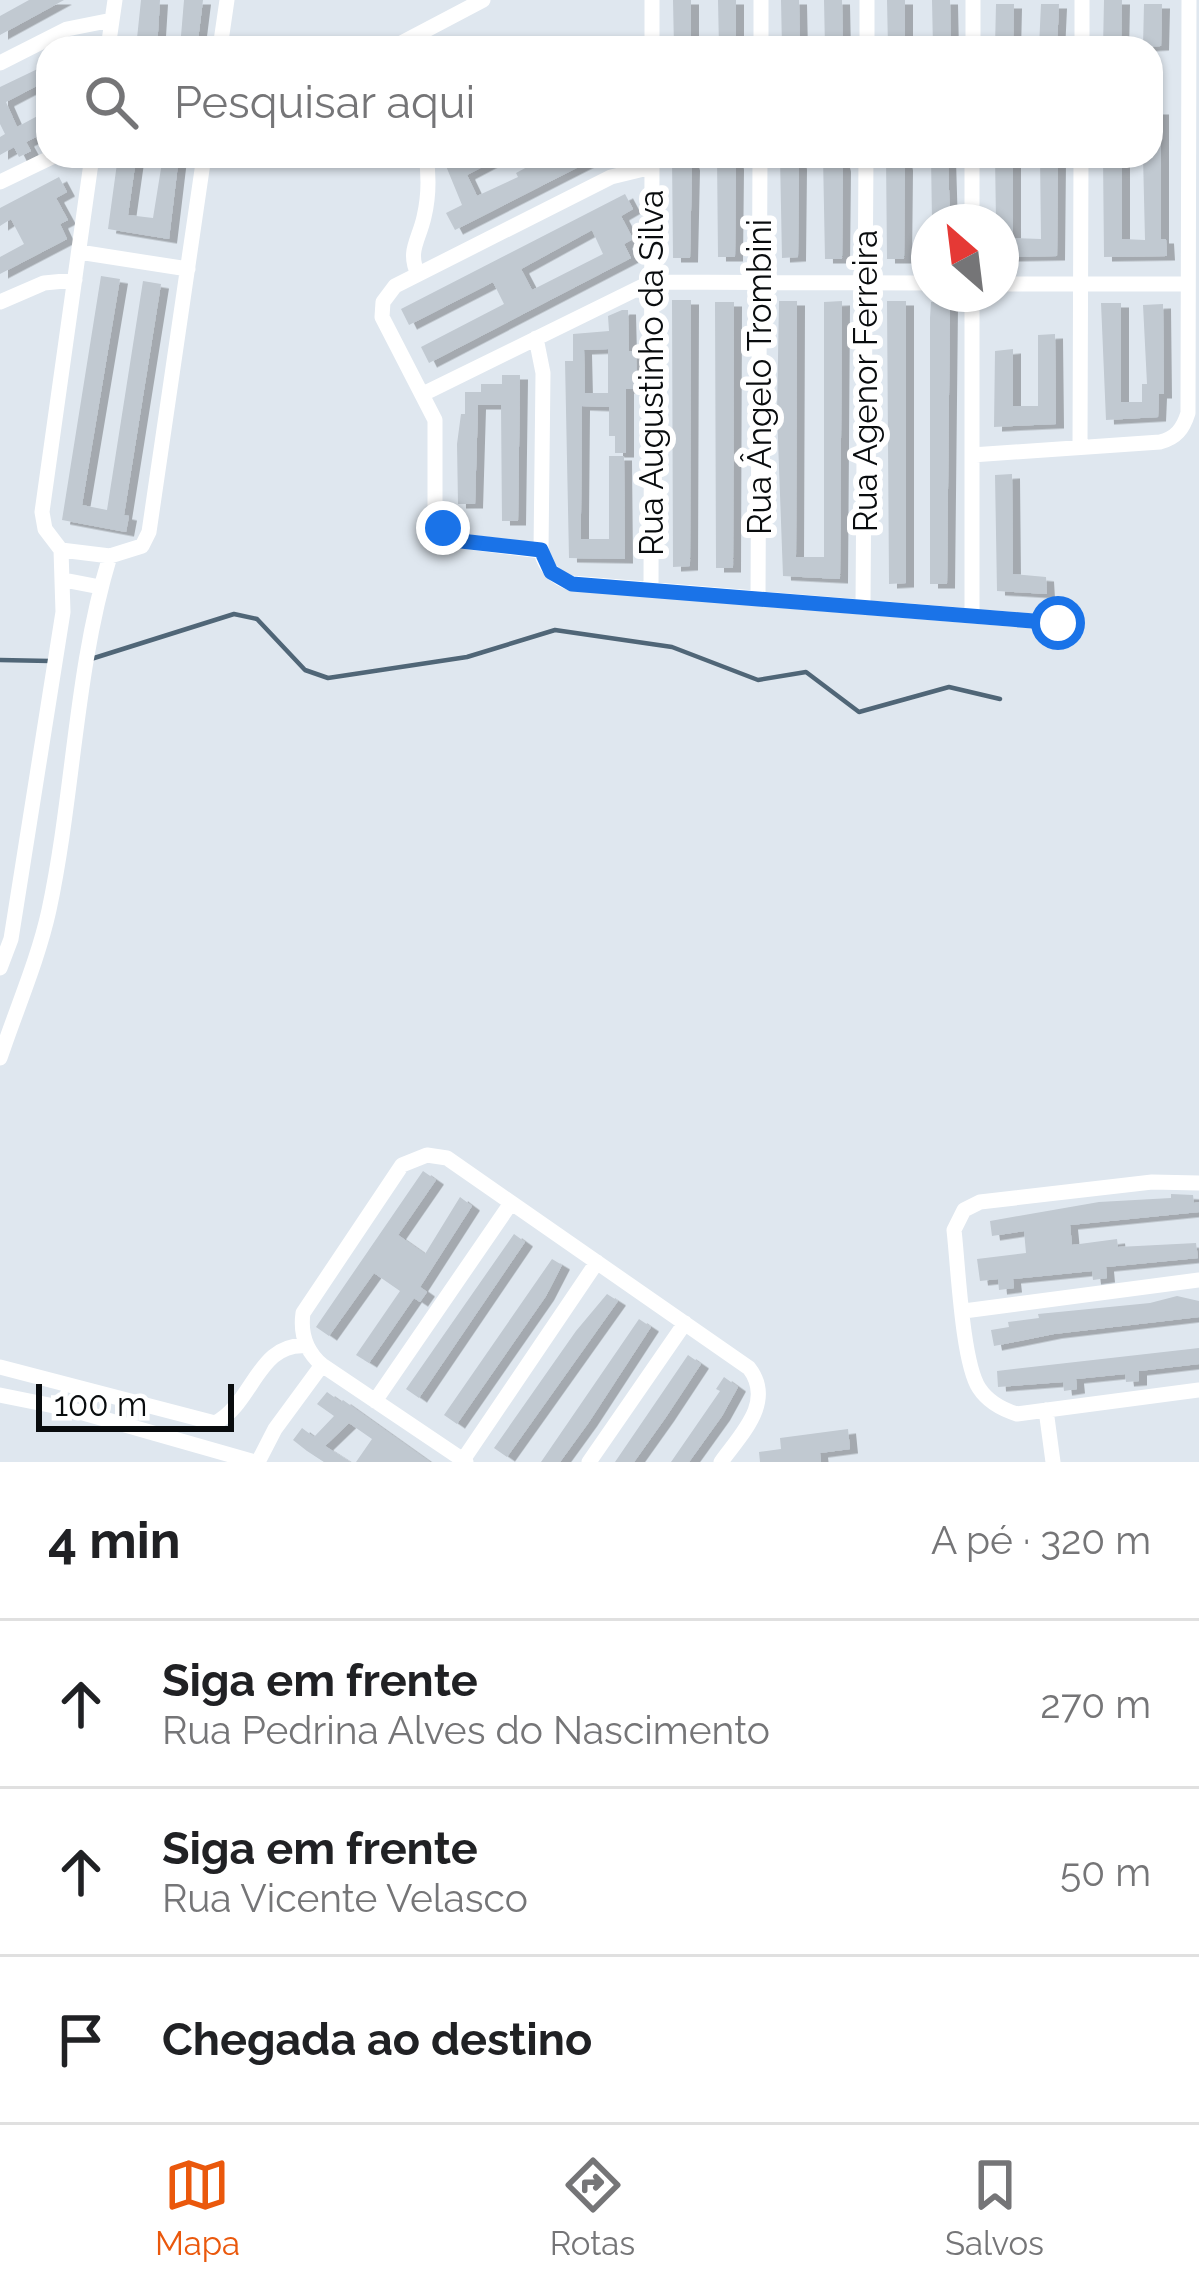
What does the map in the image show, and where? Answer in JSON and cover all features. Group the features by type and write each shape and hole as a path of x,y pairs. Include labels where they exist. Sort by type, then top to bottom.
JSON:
{"street":[{"path":"110,36 115,0"},
{"path":"222,36 227,0"},
{"path":"415,36 483,0"},
{"path":"652,0 652,36"},
{"path":"761,0 761,36"},
{"path":"867,0 867,36"},
{"path":"973,0 973,36"},
{"path":"1082,0 1082,36"},
{"path":"972,455 1166,440 1194,413 1187,284 1189,0"},
{"path":"53,36 112,20"},
{"path":"0,63 36,45"},
{"path":"0,182 36,165"},
{"path":"0,968 11,939 63,612 61,550 44,529 42,512 90,168"},
{"path":"61,550 110,556 142,546 149,532 202,168"},
{"path":"418,274 412,250 424,221 427,168"},
{"path":"541,550 461,541 443,528 435,507 435,420 382,312 391,289 634,168"},
{"name":"Rua Augustinho da Silva","path":"651,590 652,168"},
{"name":"Rua Ângelo Trombini","path":"758,598 760,168"},
{"name":"Rua Agenor Ferreira","path":"863,607 866,168"},
{"path":"972,168 972,204"},
{"path":"1080,448 1081,168"},
{"path":"79,252 188,269"},
{"path":"0,302 44,283 75,280"},
{"path":"423,394 651,283 911,284"},
{"path":"1019,284 1187,284"},
{"path":"972,312 972,616"},
{"path":"536,338 543,374 541,550 548,567 566,582 1058,623"},
{"path":"0,1058 49,912 76,726 100,587 110,556"},
{"path":"64,580 100,587"},
{"path":"597,1262 464,1461 322,1365 307,1346 303,1313 402,1165 414,1158 447,1158 511,1203 597,1262 685,1323 749,1368 760,1390 760,1403 721,1462"},
{"path":"1199,1183 1152,1182 980,1202 961,1213 954,1230 971,1372 992,1402 1017,1414 1199,1390"},
{"path":"375,1401 511,1203"},
{"path":"964,1311 1199,1280"},
{"path":"589,1462 685,1323"},
{"path":"0,1367 215,1423 236,1408 272,1355 284,1347 307,1346"},
{"path":"0,1395 69,1409 257,1462 322,1365"},
{"path":"1046,1410 1052,1462"}],"building":[{"path":"29,0 64,0 0,35 0,16"},
{"path":"141,0 160,0 158,36 137,36"},
{"path":"184,0 203,0 198,36 181,36"},
{"path":"673,0 691,0 691,36 674,36"},
{"path":"718,0 736,0 736,36 719,36"},
{"path":"781,0 799,0 800,36 782,36"},
{"path":"824,0 842,0 843,36 825,36"},
{"path":"887,0 905,0 905,36 888,36"},
{"path":"932,0 950,0 951,36 933,36"},
{"path":"1104,0 1122,0 1121,36 1103,36"},
{"path":"996,4 1014,4 1013,36 995,36"},
{"path":"1041,4 1059,4 1058,36 1040,36"},
{"path":"1144,4 1162,4 1161,36 1143,36"},
{"path":"36,70 36,86 6,102 17,127 36,117 36,137 26,142 31,151 19,157 14,147 0,155 0,137 5,134 0,124 0,87"},
{"path":"116,168 135,168 128,215 153,218 161,168 178,168 169,239 108,229"},
{"path":"447,168 480,168 467,175 477,196 518,177 516,173 525,168 576,168 455,230 446,213 462,205"},
{"path":"672,168 692,168 690,258 673,258"},
{"path":"717,168 736,168 735,257 718,257"},
{"path":"780,168 799,168 798,257 782,258"},
{"path":"823,168 843,168 842,259 825,259"},
{"path":"886,168 905,168 904,259 887,259"},
{"path":"931,168 948,168 949,204 932,204"},
{"path":"995,168 1013,168 1013,204 996,204"},
{"path":"1040,168 1058,168 1057,256 1019,257 1019,238 1041,239"},
{"path":"1103,168 1122,168 1122,239 1145,240 1143,168 1161,168 1161,239 1166,239 1167,256 1104,257"},
{"path":"59,177 67,192 56,198 68,220 60,224 67,239 0,274 0,257 24,244 11,219 0,226 0,208"},
{"path":"625,194 633,209 621,216 633,239 624,244 631,258 429,363 421,347 504,304 493,282 409,325 401,309","holes":["592,230 603,254 532,290 521,269"]},
{"path":"101,276 120,279 82,505 107,510 143,281 161,284 124,515 129,516 126,532 62,520"},
{"path":"672,300 691,300 690,566 673,567"},
{"path":"779,301 797,301 796,557 824,557 824,302 842,301 840,579 783,576 777,413"},
{"path":"887,301 906,301 906,583 889,584"},
{"path":"715,302 734,302 733,568 716,568"},
{"path":"1101,303 1121,303 1121,402 1142,402 1142,384 1147,384 1143,305 1163,304 1164,394 1159,394 1158,417 1106,420"},
{"path":"628,310 629,351 636,351 637,389 626,389 626,453 615,453 615,436 609,436 609,407 582,406 581,539 609,539 609,456 624,456 625,559 569,558 565,361 573,361 573,334 609,331 608,316","holes":["608,349 608,393 585,393 584,350"]},
{"path":"930,312 950,312 947,584 930,584"},
{"path":"1055,334 1056,424 994,427 995,351 1013,349 1013,406 1038,406 1038,335"},
{"path":"502,375 520,375 518,521 502,521 501,405 478,405 475,504 458,504 457,444 465,392 481,392 481,384 502,384"},
{"path":"1012,474 1013,574 1046,577 1047,594 997,591 995,475"},
{"path":"423,1171 436,1180 398,1235 425,1254 460,1197 472,1206 420,1287 427,1292 420,1302 414,1298 369,1363 356,1355 400,1291 374,1273 329,1336 316,1327"},
{"path":"1171,1194 1193,1195 1199,1212 1070,1225 1072,1245 1117,1239 1118,1247 1196,1243 1198,1258 1106,1267 1107,1278 1093,1280 1092,1271 1013,1279 1014,1288 999,1290 998,1279 980,1281 977,1259 1026,1253 1024,1231 992,1236 990,1221 1099,1202 1171,1198"},
{"path":"514,1234 525,1242 419,1398 406,1389"},
{"path":"552,1259 562,1265 546,1296 457,1424 444,1415"},
{"path":"607,1294 618,1301 507,1457 494,1448"},
{"path":"1177,1296 1199,1301 1199,1317 994,1346 991,1330 1009,1327 1008,1322"},
{"path":"639,1319 651,1327 589,1422 560,1462 541,1462"},
{"path":"1199,1348 1199,1364 1139,1371 1139,1381 1126,1382 1125,1374 1076,1379 1077,1389 1064,1391 1063,1382 998,1387 997,1371"},
{"path":"688,1355 701,1364 666,1417 634,1462 615,1462"},
{"path":"724,1377 738,1387 722,1416 689,1462 671,1462 720,1391 716,1389"},
{"path":"327,1392 430,1462 356,1462 372,1439 349,1423 325,1446 350,1462 324,1462 307,1451 293,1440 302,1428 314,1437 334,1416 317,1404"},
{"path":"848,1429 850,1449 820,1453 821,1462 760,1462 759,1452 781,1449 780,1438"}],"waterway":[{"path":"91,659 234,614 257,619 305,670 328,678 467,657 555,630 672,647 758,680 806,672 859,712 949,687 1000,699"},
{"path":"0,660 50,661"}],"route":[{"path":"443,528 461,541 541,550 551,572 572,584 1058,623"}]}
